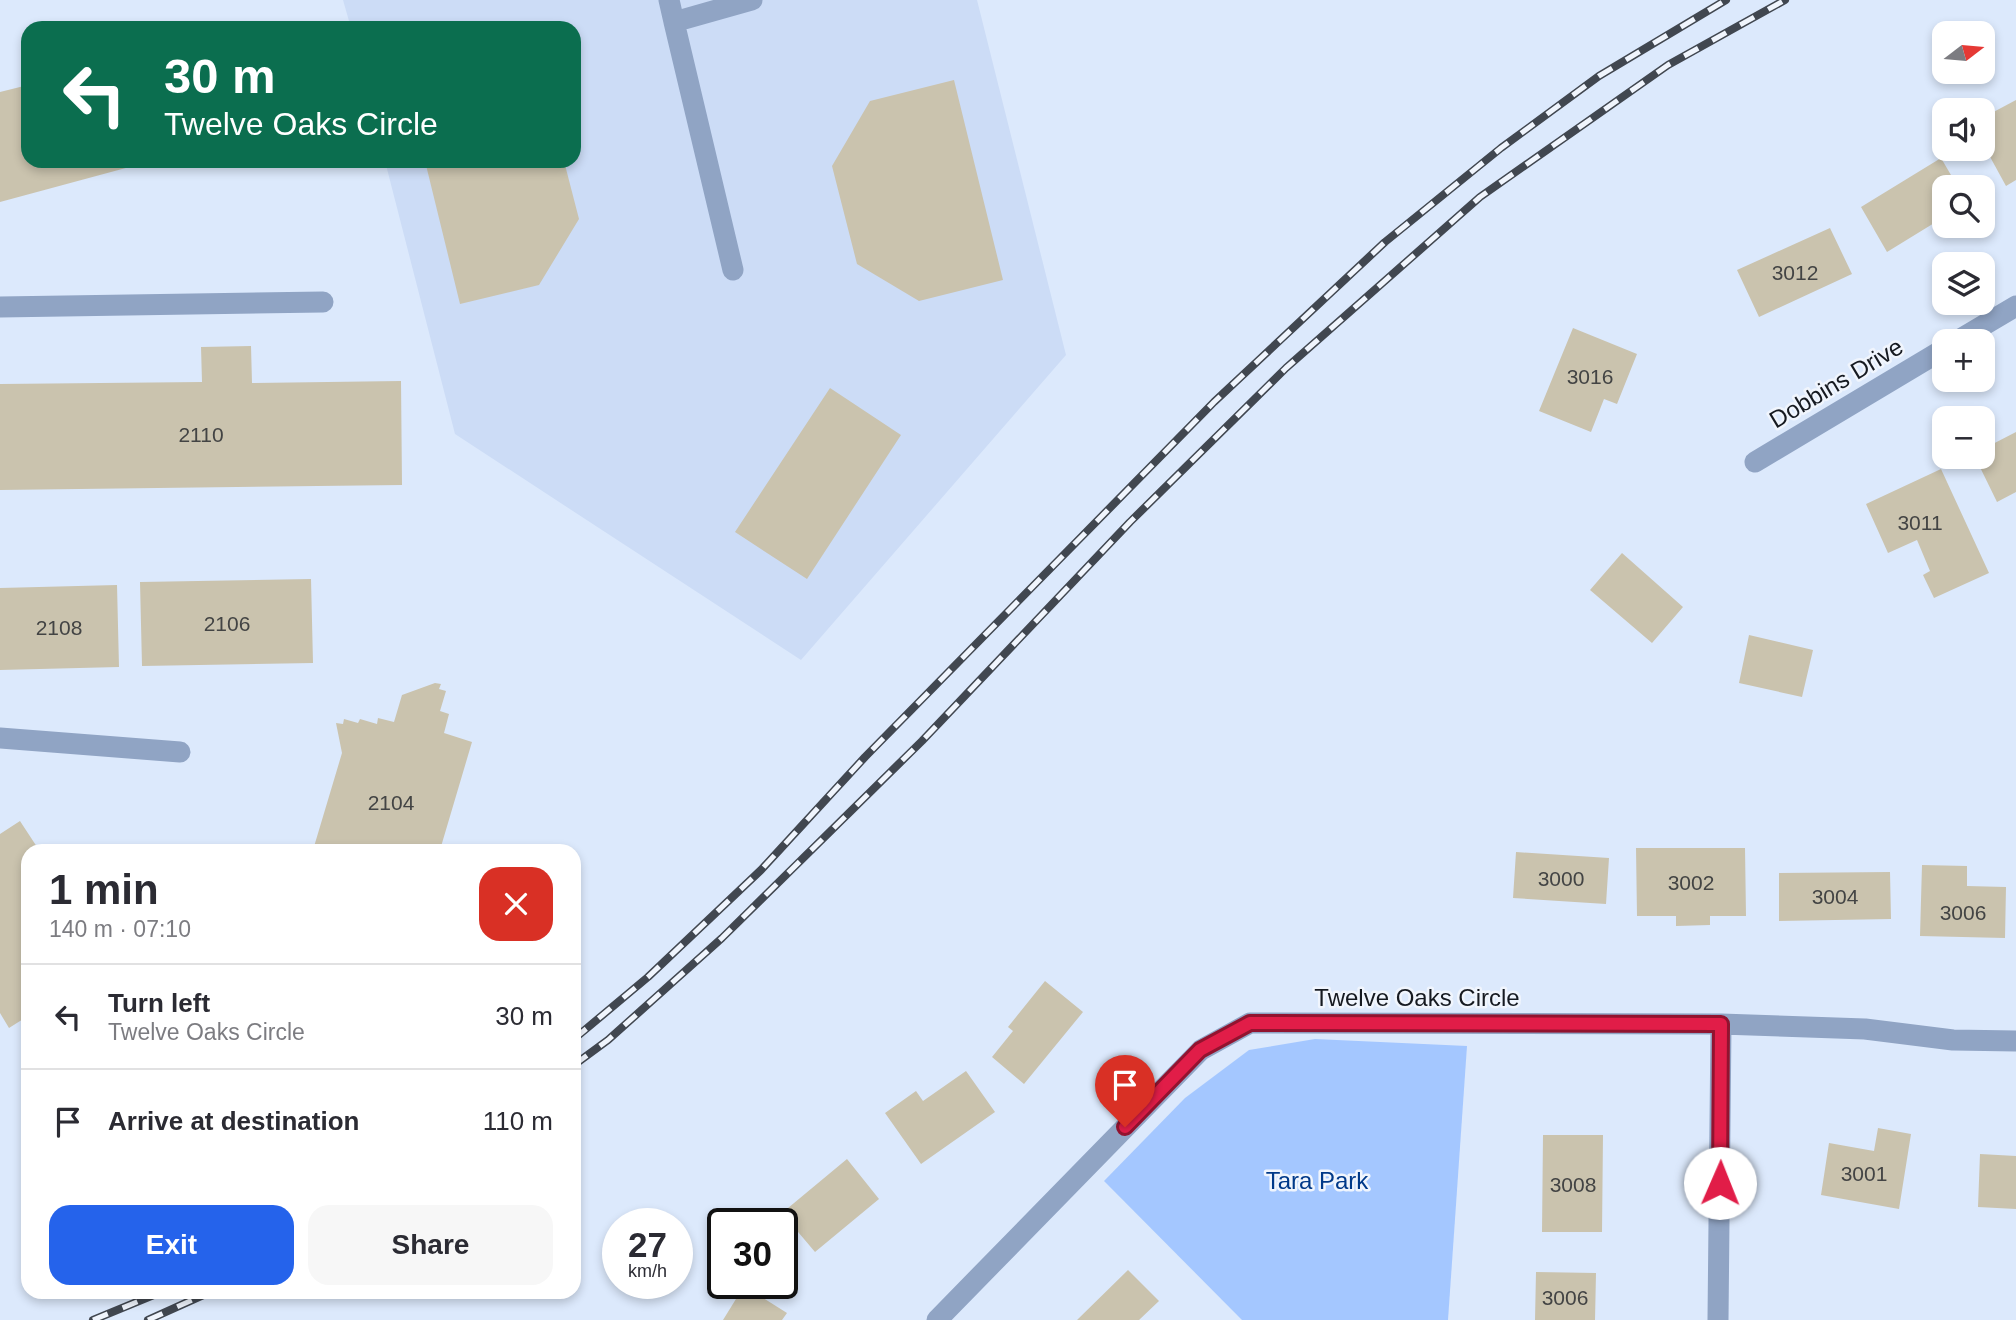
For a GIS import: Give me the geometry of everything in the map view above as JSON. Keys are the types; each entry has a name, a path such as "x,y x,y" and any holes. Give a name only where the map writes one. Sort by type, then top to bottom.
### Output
{"street":[{"path":"669,0 733,270"},
{"path":"674,22 752,0"},
{"path":"0,307 323,302"},
{"path":"1977,329 2016,306"},
{"name":"Dobbins Drive","path":"1755,462 1932,356"},
{"path":"0,738 180,752"},
{"name":"Twelve Oaks Circle","path":"937,1320 1200,1050 1250,1023 1721,1024 1865,1029 1953,1040 2016,1041"},
{"path":"1718,1320 1721,1024"}],"shaded area":[{"path":"343,0 977,0 1066,355 801,660 455,434 387,168 581,168 581,21 349,21"}],"green space":[{"name":"Tara Park","path":"1315,1039 1467,1046 1448,1320 1242,1320 1104,1181 1185,1098 1249,1050"}],"building":[{"path":"954,80 1003,280 919,301 857,264 832,166 870,101"},
{"path":"21,87 21,168 126,168 0,202 0,92"},
{"path":"2016,100 2016,180 2006,186 1992,161 1995,161 1995,111"},
{"path":"1936,161 1943,161 1951,175 1932,175 1932,224 1887,252 1861,207"},
{"path":"427,168 566,168 579,219 539,285 460,304"},
{"path":"1830,228 1852,274 1759,317 1737,270"},
{"path":"1573,328 1637,354 1617,404 1604,399 1591,432 1539,411"},
{"path":"251,346 252,383 401,381 402,485 0,490 0,384 202,382 201,347"},
{"path":"830,388 901,435 807,579 735,532"},
{"path":"2016,432 2016,492 1997,502 1981,469 1995,469 1995,443"},
{"path":"1941,469 1989,573 1934,598 1923,575 1930,571 1917,540 1888,553 1866,504"},
{"path":"1622,553 1683,607 1652,643 1590,590"},
{"path":"311,579 313,663 142,666 140,582"},
{"path":"117,585 119,667 0,670 0,588"},
{"path":"1749,635 1813,650 1802,697 1739,683"},
{"path":"435,683 441,684 439,689 446,691 440,711 449,714 444,733 472,742 442,844 315,844 342,753 336,723 343,724 344,719 358,723 360,719 377,724 378,718 394,722 402,695"},
{"path":"20,821 35,844 21,844 21,1020 9,1028 0,1013 0,834"},
{"path":"1636,848 1745,848 1746,916 1710,916 1710,925 1676,926 1676,916 1637,916"},
{"path":"1516,852 1609,858 1606,904 1513,898"},
{"path":"1922,865 1967,866 1967,886 2006,887 2005,938 1920,936"},
{"path":"1890,872 1891,919 1779,921 1779,873"},
{"path":"1045,981 1083,1012 1024,1084 992,1057 1013,1031 1008,1027"},
{"path":"966,1071 995,1112 921,1164 885,1113 916,1091 923,1101"},
{"path":"1878,1128 1911,1134 1899,1209 1821,1195 1829,1143 1874,1151"},
{"path":"1543,1135 1603,1135 1602,1232 1542,1232"},
{"path":"1980,1154 2016,1156 2016,1209 1978,1207"},
{"path":"847,1159 879,1199 815,1252 798,1232 798,1208 788,1208"},
{"path":"1128,1270 1159,1301 1139,1320 1077,1320"},
{"path":"1536,1272 1596,1273 1595,1320 1535,1320"},
{"path":"736,1299 765,1299 787,1313 782,1320 723,1320"}],"railway":[{"path":"581,1033 648,977 761,870 865,757 1214,402 1385,242 1501,148 1599,76 1726,0"},
{"path":"581,1060 608,1040 722,938 922,741 1130,522 1286,368 1480,197 1668,65 1785,0"},
{"path":"93,1320 144,1299"},
{"path":"148,1320 194,1299"}],"route":[{"path":"1125,1127 1200,1050 1250,1023 1721,1024 1720,1183"}]}
